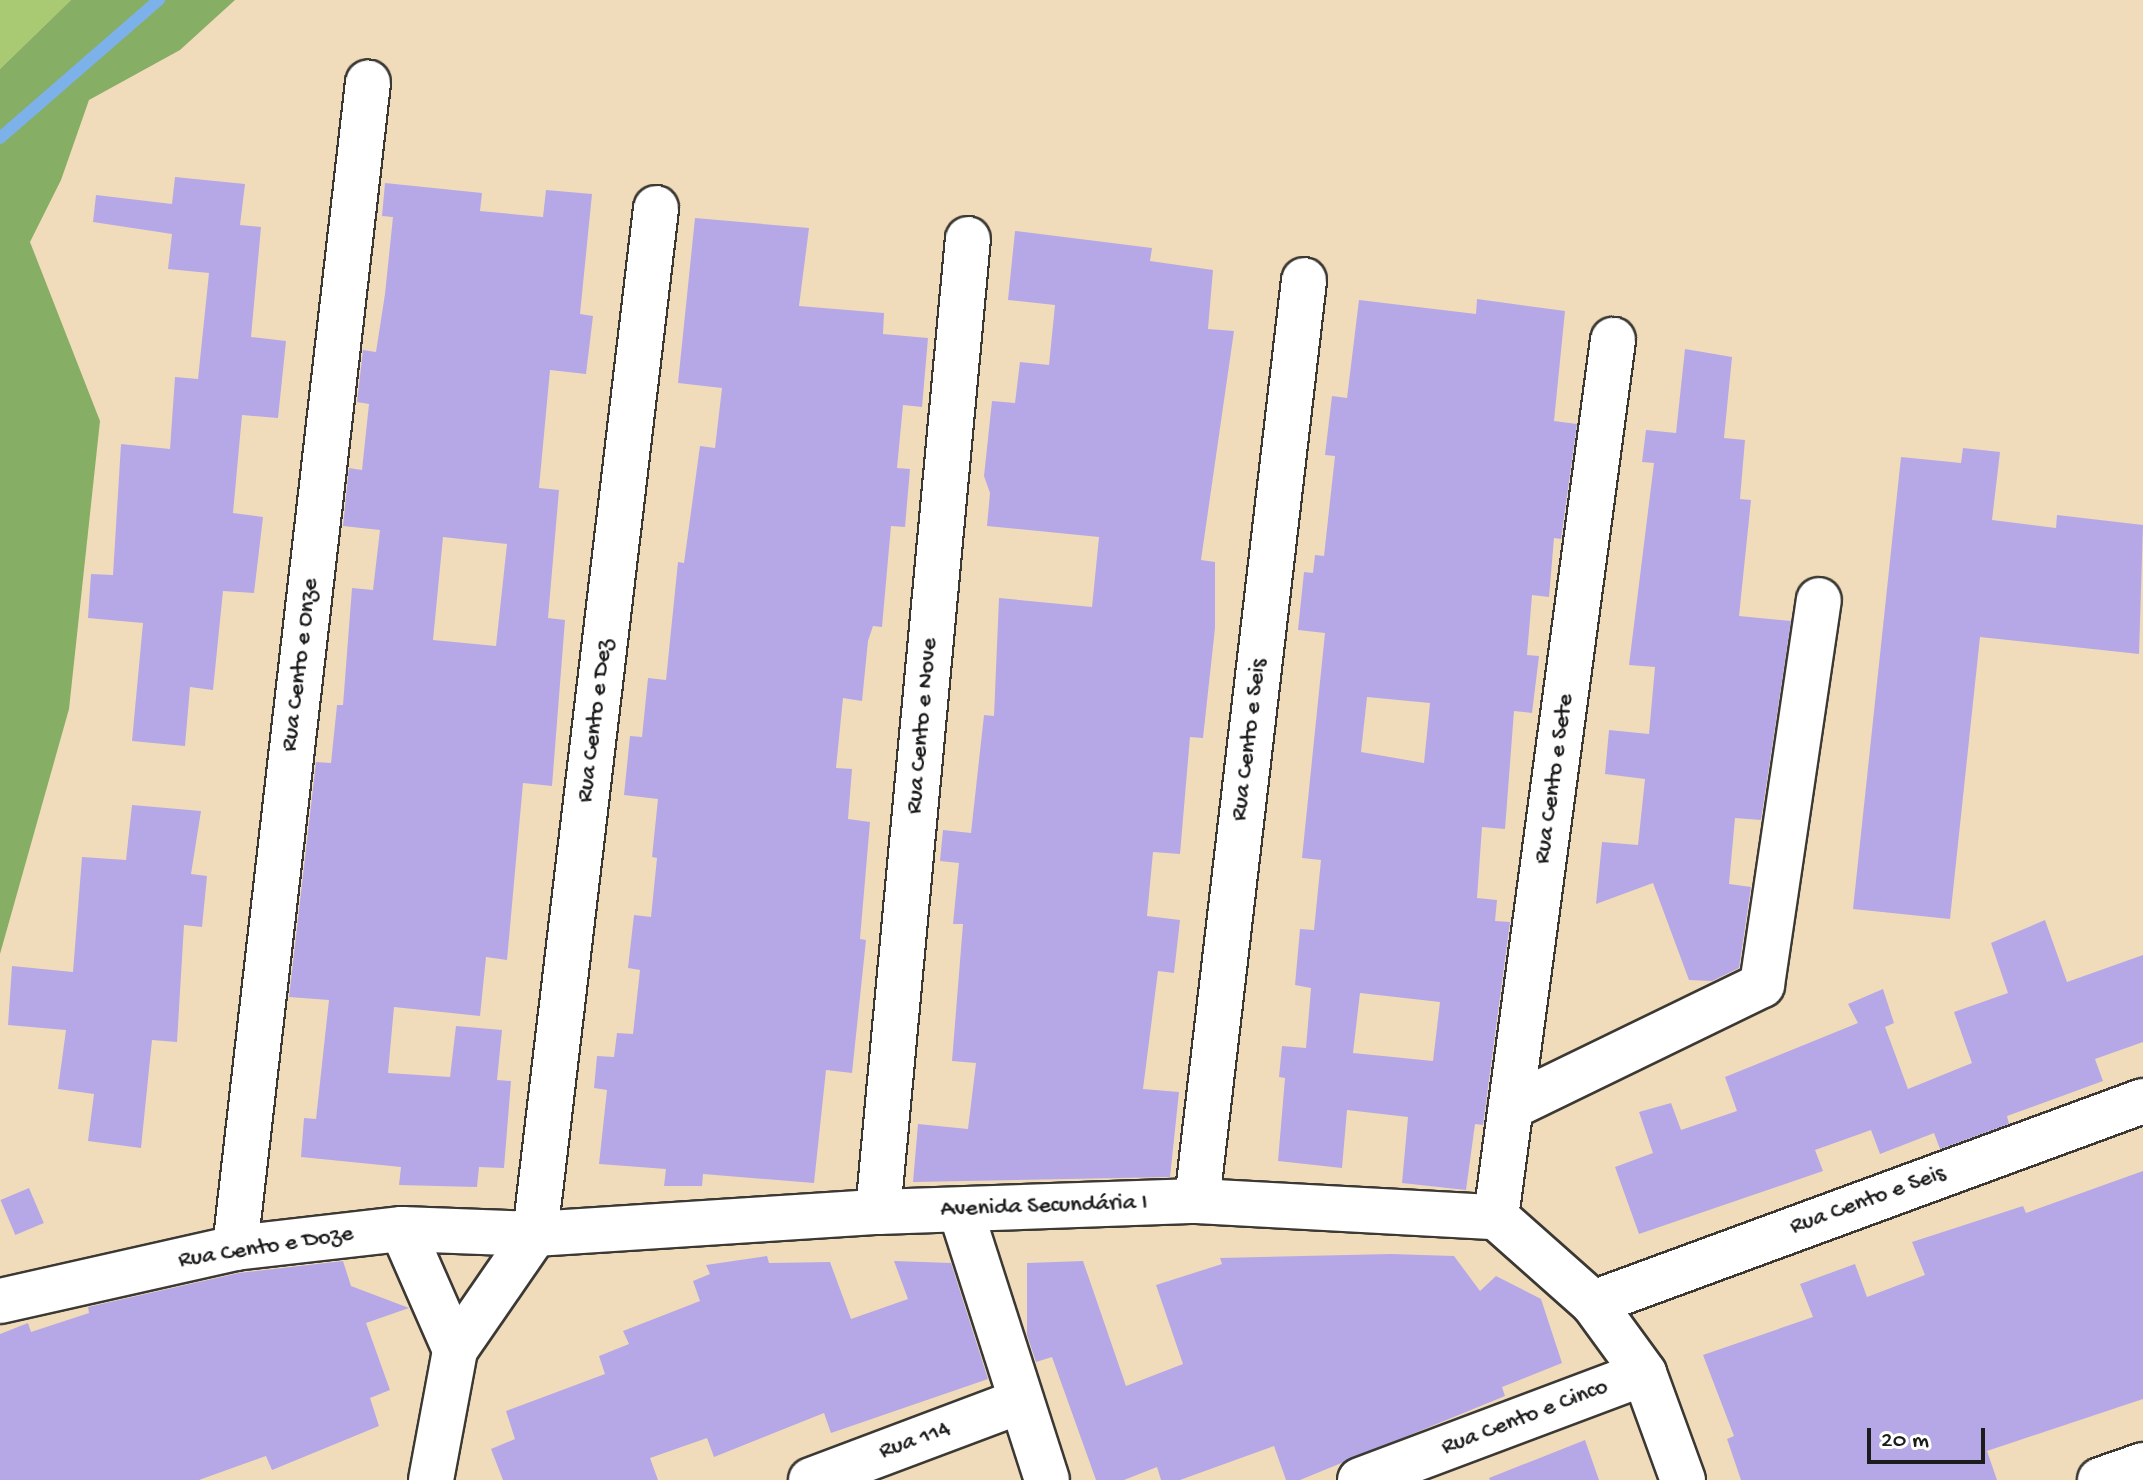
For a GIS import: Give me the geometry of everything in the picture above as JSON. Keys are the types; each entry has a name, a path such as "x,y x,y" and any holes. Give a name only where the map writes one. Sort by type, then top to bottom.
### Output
{"street":[{"name":"Rua Cento e Onze","path":"235,1248 368,83"},
{"name":"Rua Cento e Dez","path":"535,1234 656,208"},
{"name":"Rua Cento e Nove","path":"878,1212 968,239"},
{"name":"Rua Cento e Seis","path":"1197,1201 1304,280"},
{"name":"Rua Cento e Sete","path":"1496,1217 1613,340"},
{"path":"1511,1107 1762,985 1819,600"},
{"name":"Rua Cento e Seis","path":"1593,1303 2143,1101"},
{"name":"Avenida Secundária I","path":"535,1234 878,1212 961,1212 1197,1201 1496,1217"},
{"path":"961,1212 1019,1402 1047,1480"},
{"path":"1496,1217 1593,1303 1644,1373 1683,1480"},
{"name":"Rua Cento e Doze","path":"0,1301 235,1248 402,1229 535,1234"},
{"path":"402,1229 455,1350"},
{"path":"422,1476 455,1350 535,1234"},
{"name":"Rua Cento e Cinco","path":"1360,1480 1644,1373"},
{"name":"Rua 114","path":"811,1480 1019,1402"},
{"path":"2100,1480 2143,1465"}],"green space":[{"path":"0,0 71,0 0,69"},
{"path":"71,0 235,0 180,50 89,100 61,180 30,242 100,421 69,709 0,954 0,69"}],"building":[{"path":"175,177 245,184 240,225 261,227 251,337 286,341 278,418 242,415 233,513 263,517 254,593 223,591 213,690 190,687 185,746 132,741 143,623 88,618 91,574 113,575 121,444 170,449 175,377 198,379 209,273 168,269 172,234 93,222 96,195 172,204"},
{"path":"385,183 482,193 480,211 543,217 546,190 592,194 580,314 593,316 586,374 550,370 539,488 559,490 548,618 565,620 552,786 523,783 507,960 486,957 480,1016 394,1007 388,1073 450,1077 456,1026 502,1030 497,1080 511,1081 504,1168 479,1167 477,1187 399,1185 401,1167 301,1157 304,1118 316,1119 329,1000 289,997 316,762 331,763 337,705 343,705 352,588 373,590 380,530 343,526 349,468 362,470 369,404 357,402 363,350 376,352 385,294 393,217 382,216","holes":["443,537 507,544 496,646 433,640"]},
{"path":"695,218 809,228 799,306 884,313 883,334 928,338 922,407 903,405 897,468 910,469 905,527 891,526 882,627 873,626 868,641 862,701 843,698 836,768 852,769 848,819 870,822 860,939 866,940 852,1073 826,1070 814,1183 703,1174 702,1186 664,1186 666,1169 599,1164 607,1090 594,1088 597,1056 614,1057 617,1033 633,1034 640,970 628,968 634,915 651,917 657,858 652,857 658,799 624,795 630,736 642,737 648,678 666,680 678,562 684,563 700,446 715,448 722,388 678,383"},
{"path":"1015,231 1152,248 1150,261 1213,270 1208,329 1234,331 1201,560 1215,562 1215,628 1203,738 1190,737 1180,854 1153,852 1147,916 1180,920 1174,973 1158,971 1143,1089 1179,1092 1170,1177 913,1182 918,1124 968,1129 976,1063 952,1061 963,924 953,924 959,863 940,861 943,830 971,833 984,715 994,716 999,598 1092,607 1099,537 987,526 990,493 984,476 992,401 1015,403 1020,362 1049,365 1055,305 1008,300"},
{"path":"1477,299 1565,311 1554,421 1577,424 1561,539 1554,538 1549,597 1532,595 1527,655 1539,656 1532,713 1514,711 1505,829 1482,827 1477,898 1497,900 1495,921 1510,922 1483,1125 1475,1124 1466,1190 1402,1183 1408,1117 1347,1110 1342,1168 1278,1161 1285,1078 1279,1077 1282,1046 1306,1048 1311,988 1295,985 1300,929 1314,930 1321,860 1302,858 1325,633 1298,630 1304,572 1313,573 1315,555 1324,556 1335,456 1325,455 1332,396 1347,398 1359,300 1476,314","holes":["1367,697 1430,703 1424,763 1361,752","1360,993 1440,1002 1433,1061 1353,1053"]},
{"path":"1685,349 1732,357 1724,438 1745,440 1740,499 1751,500 1739,616 1791,621 1761,820 1735,818 1729,884 1751,887 1739,968 1712,981 1689,980 1653,883 1596,904 1602,842 1638,845 1645,779 1605,774 1609,730 1649,734 1655,667 1629,665 1654,463 1642,462 1646,430 1676,433"},
{"path":"1963,448 2000,452 1992,520 2056,528 2057,515 2143,525 2139,654 1980,637 1950,919 1853,909 1901,457 1961,463"},
{"path":"132,805 201,811 191,874 207,876 202,927 184,925 177,1042 152,1040 141,1148 88,1141 94,1094 58,1089 66,1030 8,1025 12,966 73,972 82,857 126,860"},
{"path":"2045,920 2067,982 2143,955 2143,1042 2095,1059 2103,1081 2007,1116 2009,1124 1940,1149 1934,1133 1880,1154 1871,1130 1815,1150 1823,1171 1639,1234 1615,1167 1653,1153 1639,1112 1671,1103 1681,1130 1737,1111 1725,1077 1858,1023 1848,1004 1883,989 1894,1023 1885,1027 1908,1089 1972,1063 1954,1012 2008,993 1991,943"},
{"path":"2143,1171 2143,1399 1987,1451 1997,1480 1741,1480 1727,1439 1734,1436 1703,1355 1813,1317 1800,1284 1855,1264 1867,1297 1925,1275 1912,1242 2023,1206 2026,1213"},
{"path":"29,1188 44,1223 15,1235 0,1200"},
{"path":"1391,1254 1454,1256 1480,1291 1496,1276 1541,1299 1562,1363 1502,1387 1505,1396 1300,1480 1286,1480 1274,1446 1180,1480 1161,1480 1157,1467 1124,1480 1096,1480 1052,1357 1036,1362 1027,1335 1027,1263 1083,1261 1126,1386 1183,1364 1156,1285 1222,1264 1220,1258"},
{"path":"767,1256 769,1263 830,1262 851,1319 908,1299 894,1261 951,1263 988,1379 831,1433 824,1413 714,1457 707,1438 650,1458 658,1480 503,1480 491,1449 515,1439 506,1411 605,1374 599,1356 629,1344 623,1331 700,1301 693,1281 710,1274 706,1265"},
{"path":"343,1261 351,1286 409,1308 366,1323 390,1390 370,1398 379,1426 272,1470 266,1456 199,1480 0,1480 0,1334 28,1323 31,1332 89,1313 88,1307 239,1273"},
{"path":"1585,1440 1599,1480 1489,1478"}],"waterway":[{"path":"0,138 159,0"}]}
